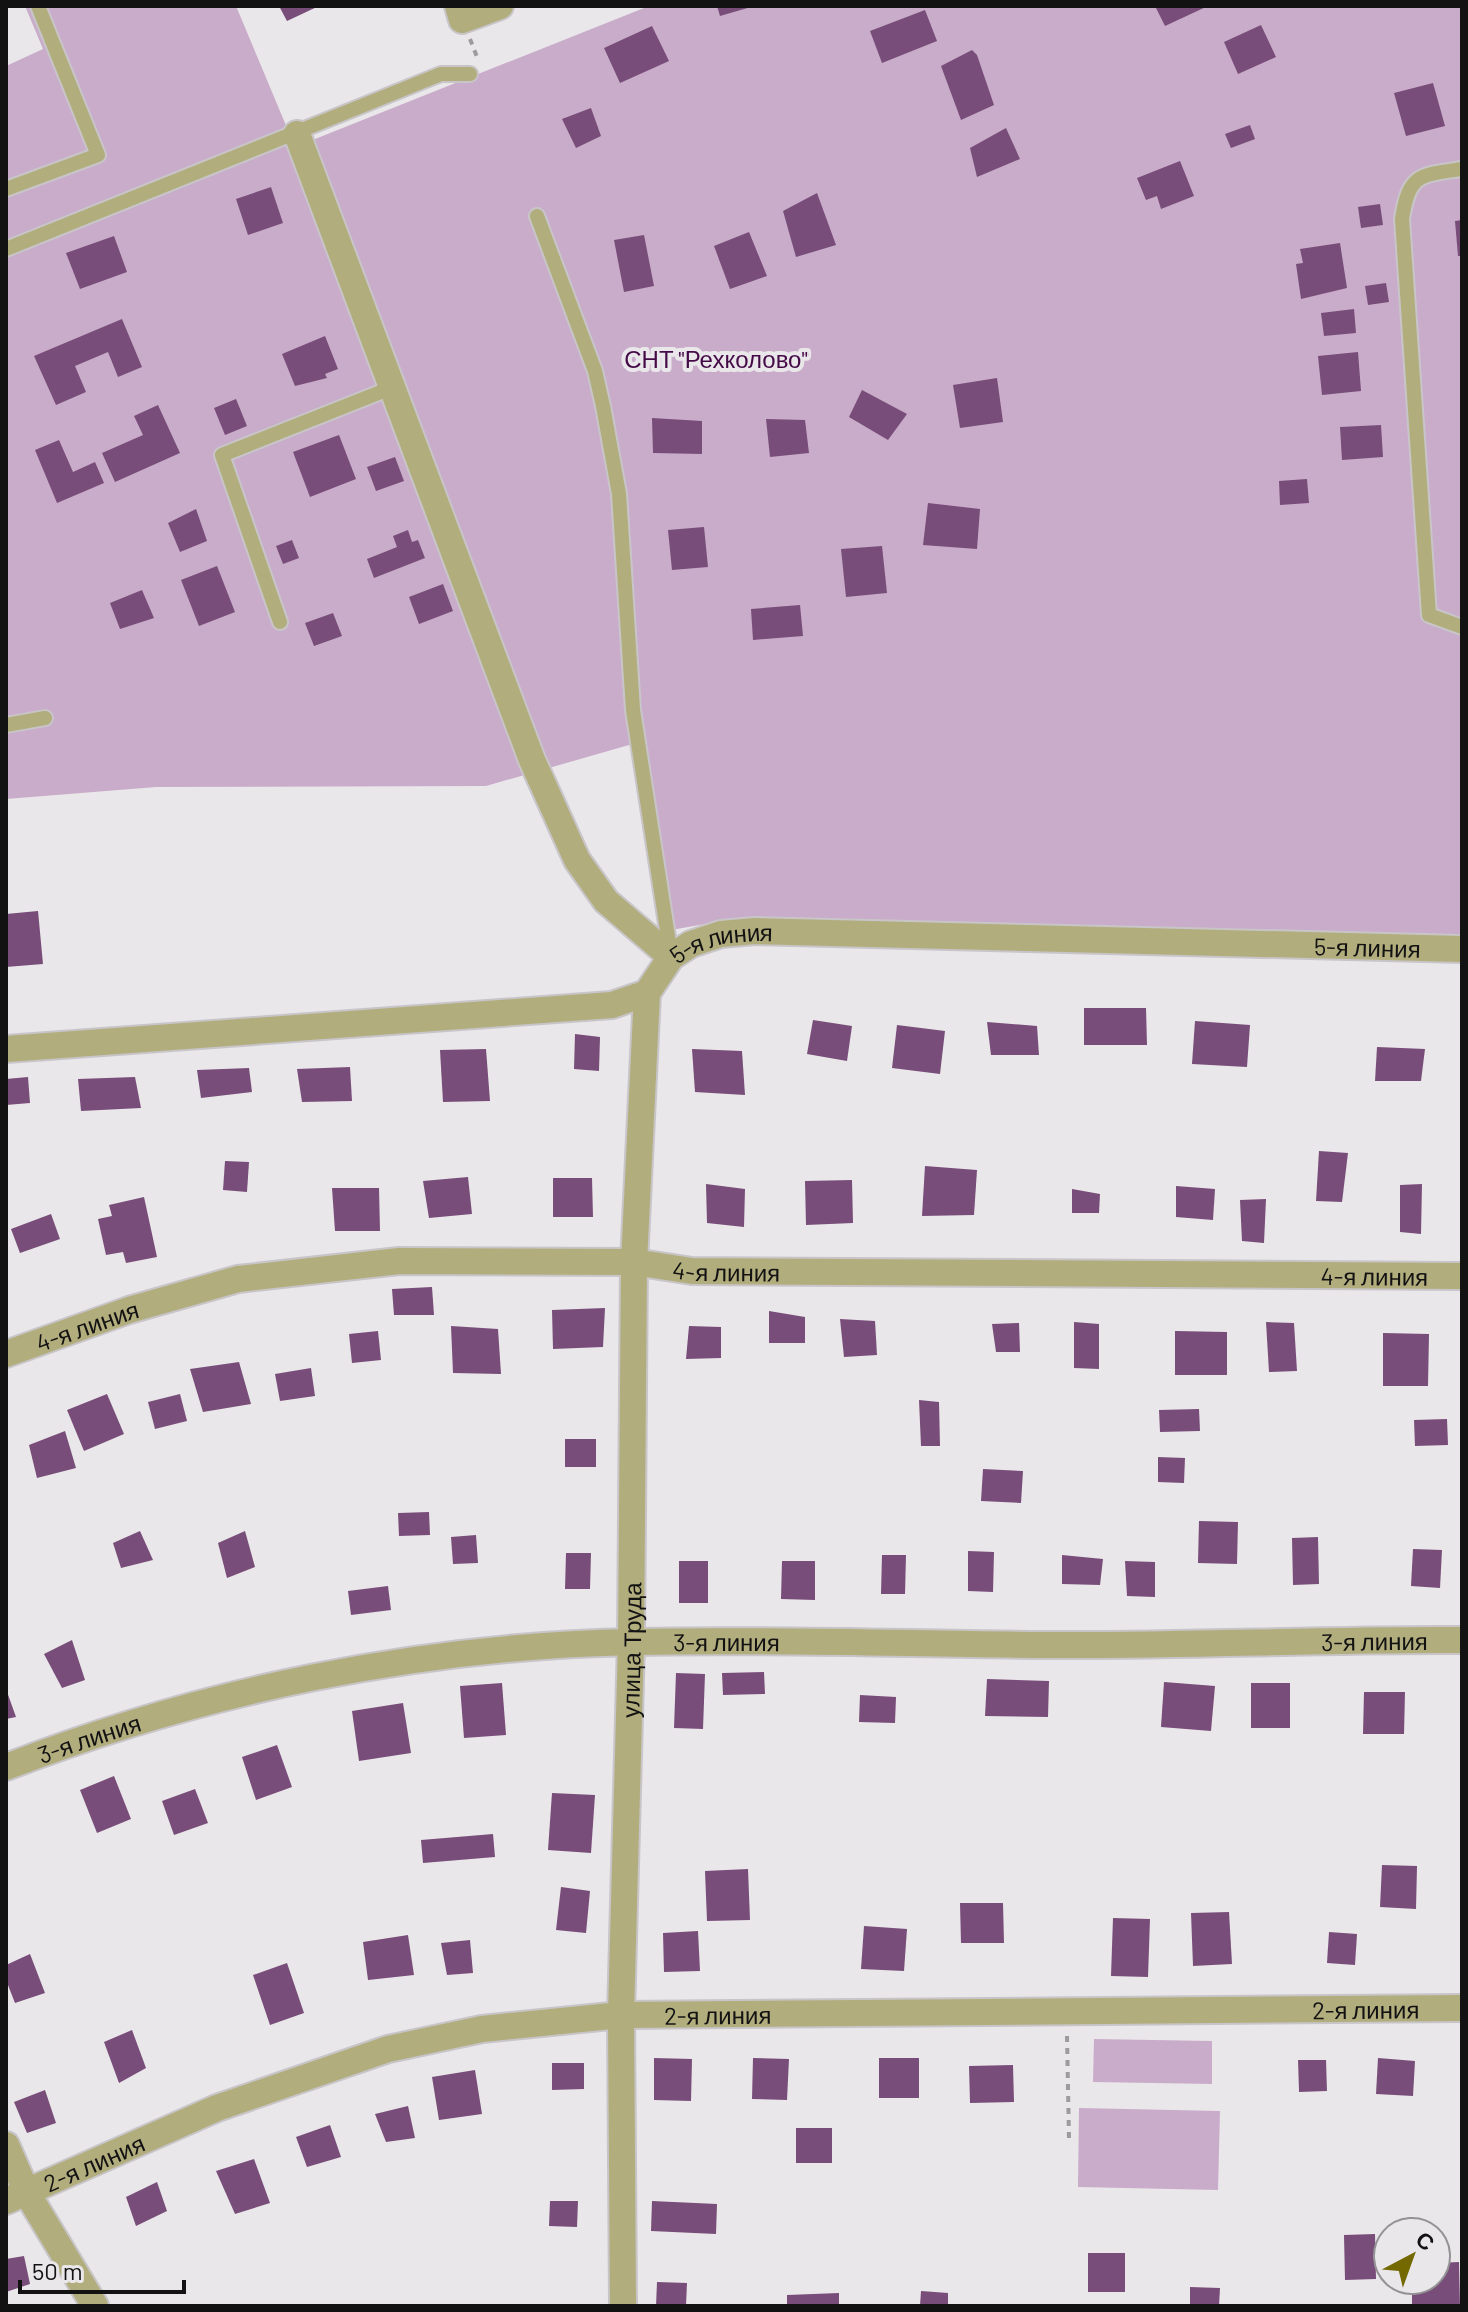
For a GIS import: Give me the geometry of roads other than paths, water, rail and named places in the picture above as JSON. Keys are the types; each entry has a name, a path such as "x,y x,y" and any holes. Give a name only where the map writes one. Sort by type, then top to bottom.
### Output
{"street":[{"path":"460,13 500,6"},
{"path":"297,134 532,760 577,860 606,901 671,957"},
{"name":"5-я линия","path":"6,1049 612,1005 647,993 671,957 691,944 721,934 755,931 1462,949"},
{"name":"улица Труда","path":"623,2306 621,2015 631,1642 634,1262 647,993"},
{"name":"4-я линия","path":"6,1354 129,1310 238,1279 399,1261 634,1262 692,1271 1462,1276"},
{"name":"3-я линия","path":"6,1767 177,1708 323,1675 445,1657 631,1642 1177,1646 1462,1640"},
{"name":"2-я линия","path":"17,2197 217,2108 388,2049 482,2029 621,2015 1462,2008"},
{"path":"6,2145 17,2197 95,2306"}],"lane":[{"path":"6,189 98,155 38,6"},
{"path":"6,249 441,74 470,74"},
{"path":"1462,169 1423,174 1407,190 1402,219 1429,615 1462,627"},
{"path":"537,216 595,371 619,494 633,710 671,957"},
{"path":"280,622 222,455 391,388"},
{"path":"6,725 45,718"}],"park label":[{"name":"СНТ \"Рехколово\"","path":"716,358"}]}
